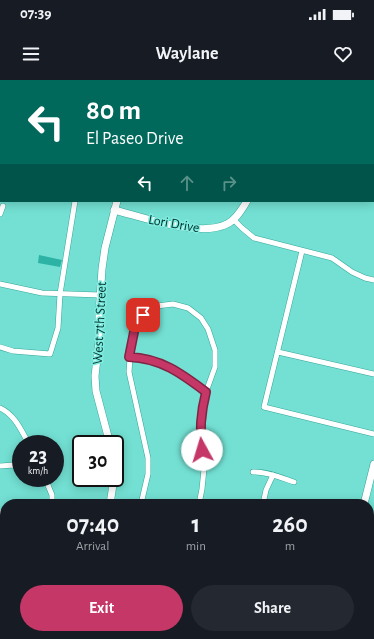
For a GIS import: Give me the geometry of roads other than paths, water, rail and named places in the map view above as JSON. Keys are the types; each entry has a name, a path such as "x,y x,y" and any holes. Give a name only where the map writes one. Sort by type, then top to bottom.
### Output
{"street":[{"path":"0,347 13,351 50,354 58,328 60,294 76,202"},
{"name":"West 7th Street","path":"108,435 96,391 96,376 102,269 105,248 116,202"},
{"path":"246,202 234,220 254,238 332,258 352,272 374,280"},
{"path":"0,214 3,206"},
{"name":"Lori Drive","path":"114,210 197,229 216,227 234,220"},
{"path":"302,251 264,407 374,434"},
{"path":"0,284 35,292 100,295"},
{"path":"142,499 148,474 148,458 130,379 129,357 135,327 143,315 157,306 165,304 181,305 195,312 204,323 215,350 214,367 206,392 201,423 204,469 200,499"},
{"path":"278,352 374,374"},
{"path":"129,357 145,359 166,366 184,376 206,392"},
{"path":"0,408 9,413 24,435"},
{"path":"365,499 374,464"},
{"path":"0,466 12,465"},
{"path":"253,472 273,475 294,482"},
{"path":"265,499 266,490 273,475"},
{"path":"49,487 52,499"},
{"path":"111,499 113,487"}]}
